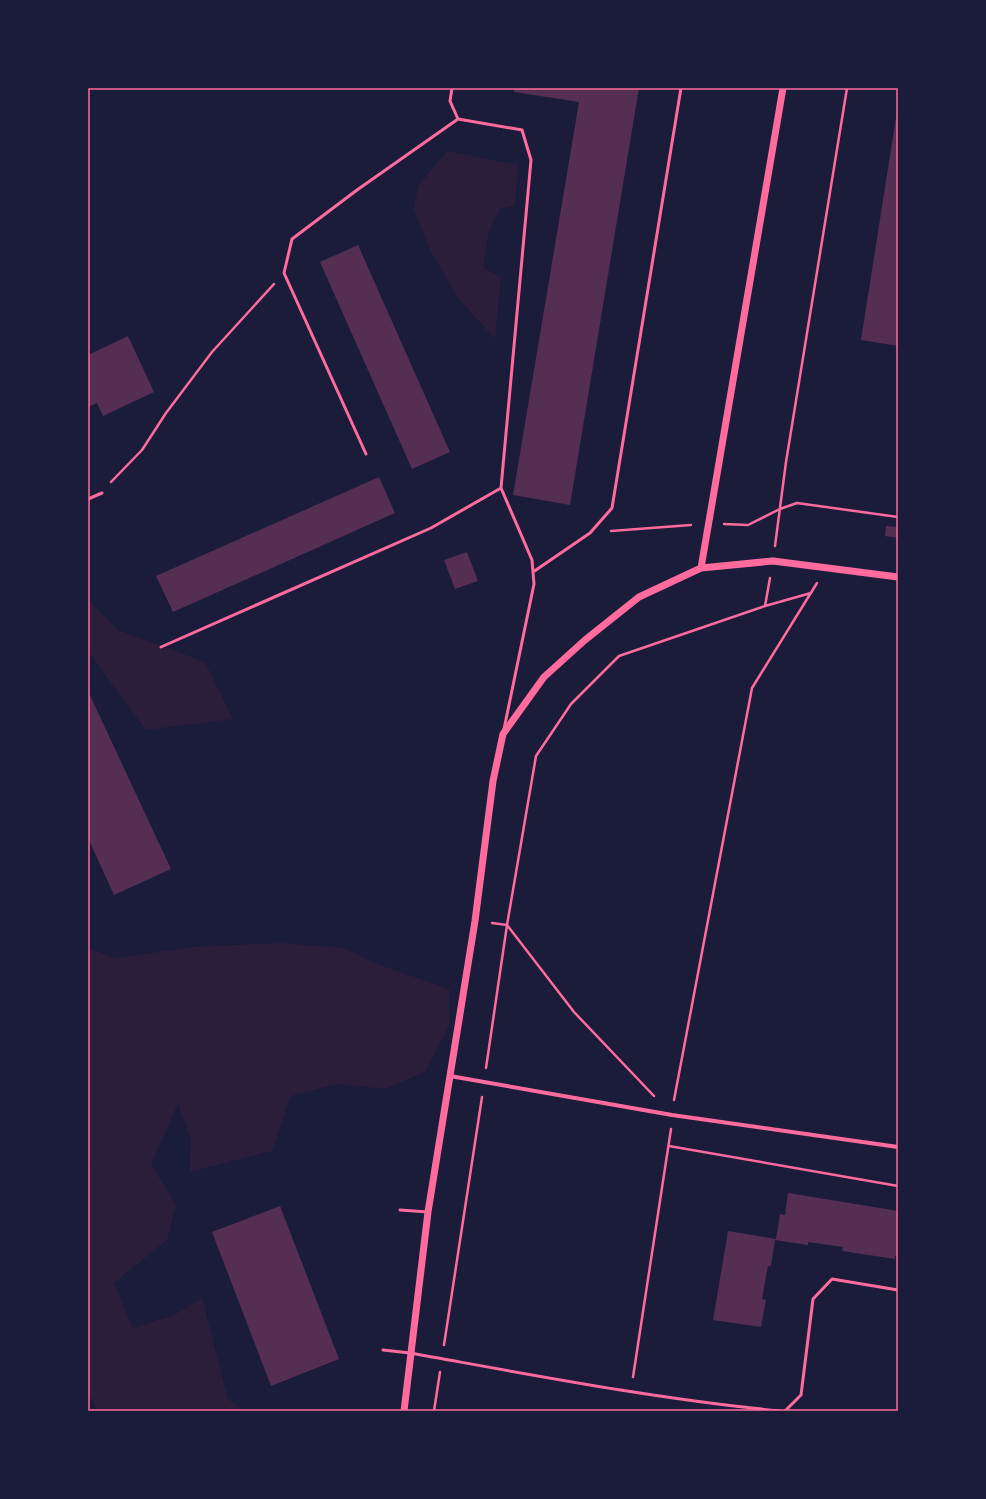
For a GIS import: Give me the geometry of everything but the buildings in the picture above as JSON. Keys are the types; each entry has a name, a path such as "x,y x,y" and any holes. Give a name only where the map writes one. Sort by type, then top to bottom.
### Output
{"street":[{"path":"701,568 783,88"},
{"path":"404,1411 428,1212 475,921 493,781 503,734 544,676 585,640 638,597 701,568 773,561 898,577"},
{"path":"450,1076 672,1115 898,1147"}],"lane":[{"path":"452,88 450,101 458,119"},
{"path":"533,572 590,533 612,508 681,88"},
{"path":"366,454 284,273 292,239 357,190 458,119 522,130 531,160 501,488 532,560 534,584 503,734"},
{"path":"161,647 431,528 501,488"},
{"path":"88,499 102,493"},
{"path":"400,1210 428,1212"},
{"path":"785,1411 801,1395 813,1299 832,1279 898,1290"},
{"path":"383,1350 442,1358 630,1392 719,1405 780,1411"}],"path":[{"path":"764,606 773,561 787,454 847,88"},
{"path":"102,493 142,450 166,413 212,352 284,273"},
{"path":"590,533 708,523 748,525 780,509 797,503 898,517"},
{"path":"630,1392 669,1146 672,1115 752,688 826,568"},
{"path":"434,1411 507,925 536,756 571,704 619,656 764,606 811,593"},
{"path":"475,921 507,925 574,1012 672,1115"},
{"path":"669,1146 898,1186"}],"shaded area":[{"path":"447,151 518,165 515,205 500,209 489,231 483,267 501,278 495,339 458,298 430,250 414,209 418,186"},
{"path":"88,600 118,630 205,662 233,719 146,730 88,651"},
{"path":"281,943 344,948 380,965 449,989 449,1026 425,1072 385,1089 337,1084 291,1096 272,1151 190,1172 191,1140 178,1104 151,1164 176,1205 167,1240 114,1283 133,1328 174,1315 202,1298 228,1399 245,1411 97,1411 88,1393 88,1164 91,1162 88,1158 88,948 116,958 192,947"}]}
